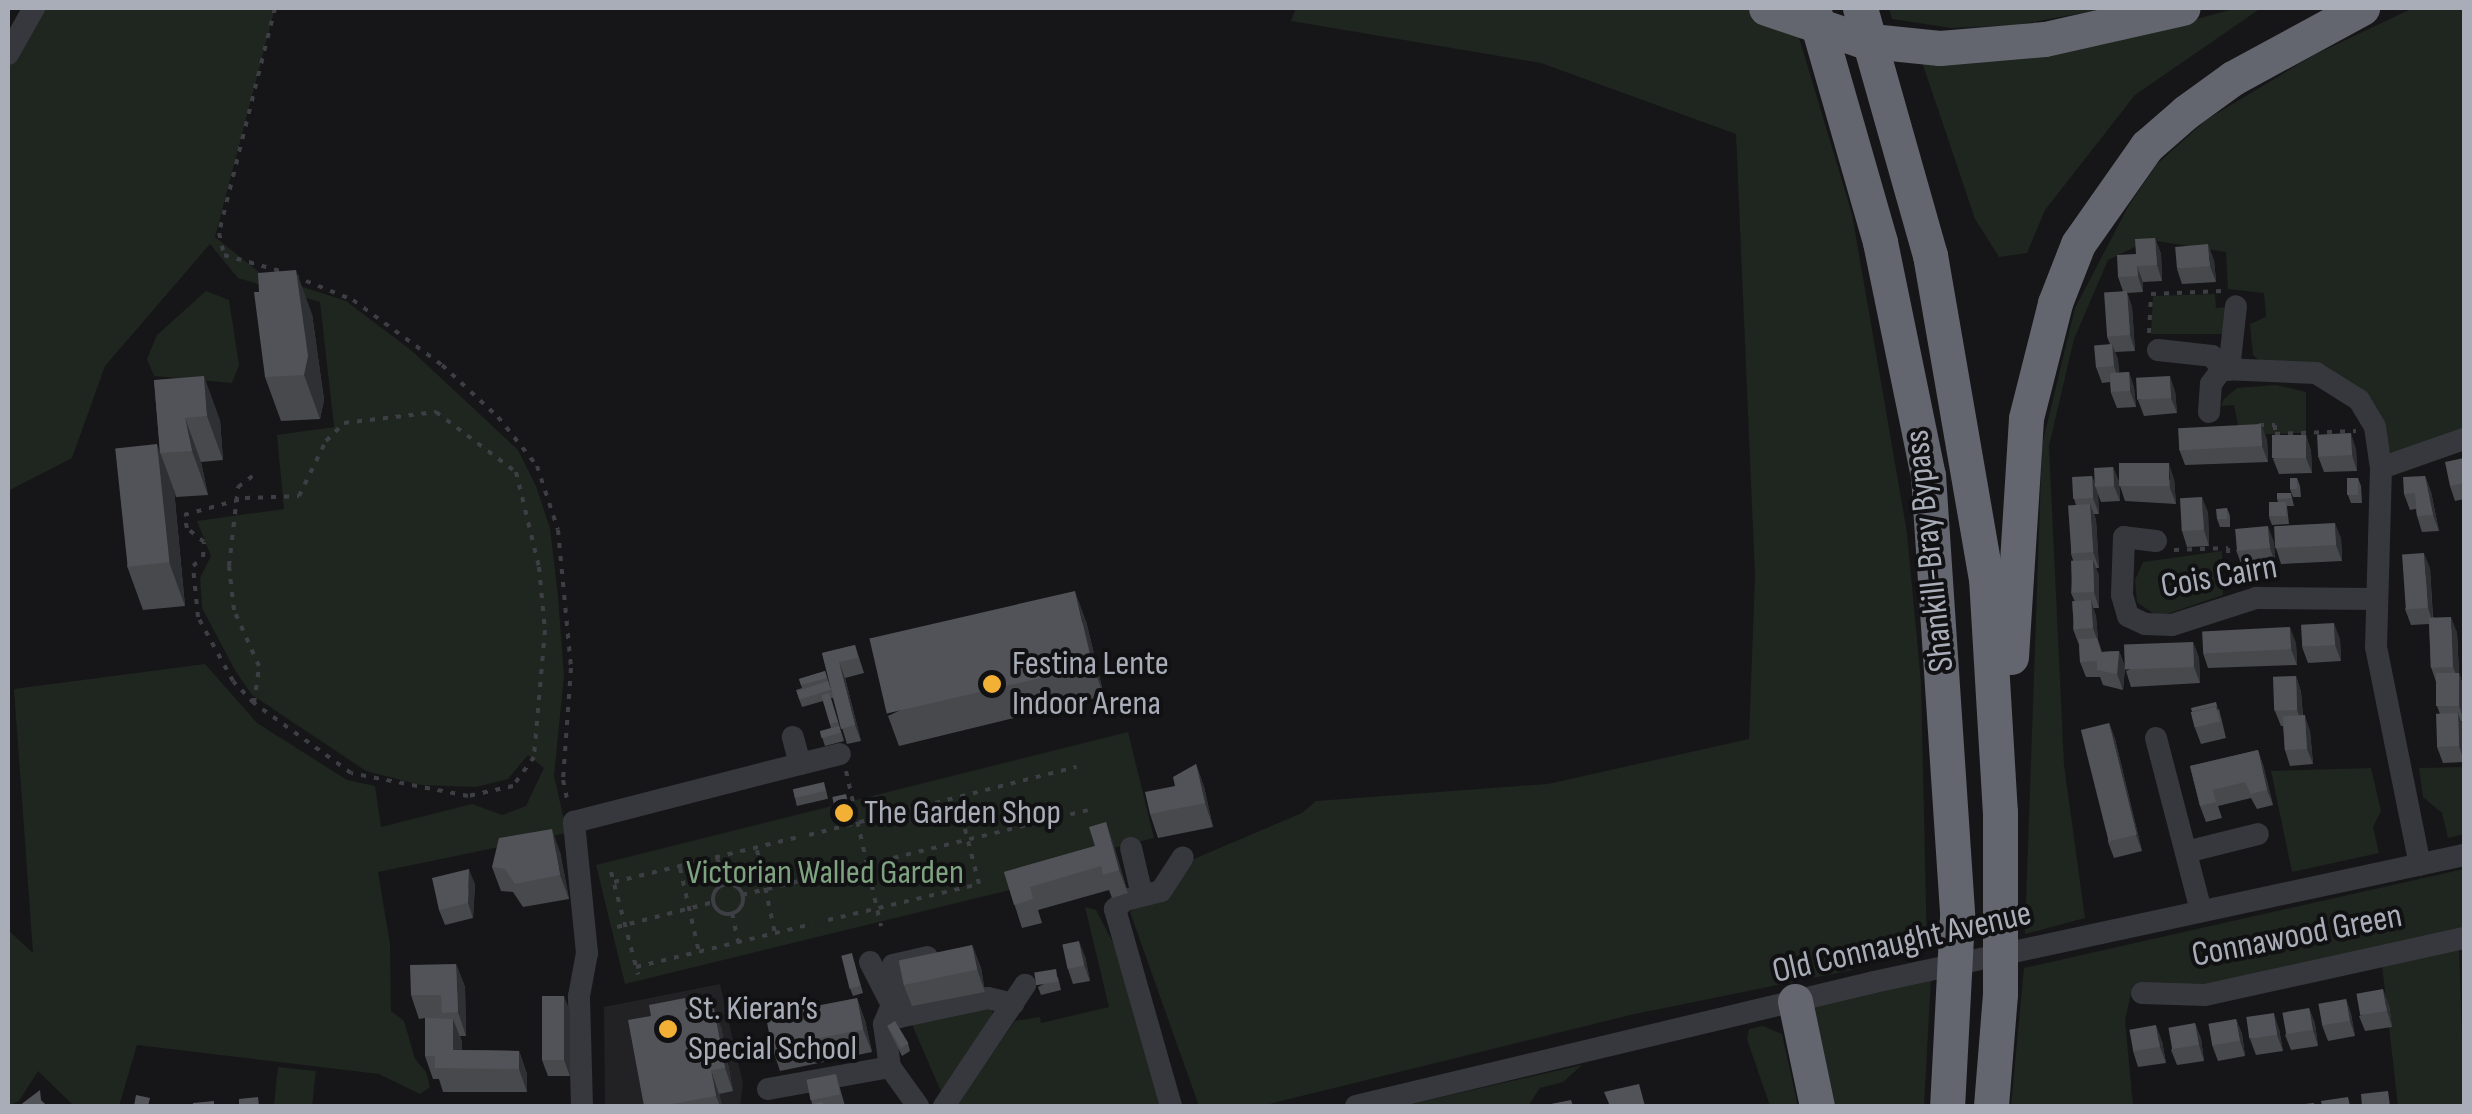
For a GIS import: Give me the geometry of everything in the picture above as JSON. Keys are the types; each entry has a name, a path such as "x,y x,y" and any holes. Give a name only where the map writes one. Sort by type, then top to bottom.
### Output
{"highway":[{"path":"1769,8 1861,40 1940,48 2045,39 2184,8"},
{"name":"Shankill-Bray Bypass","path":"1814,8 1898,314 1928,476 1957,917 1947,1106"},
{"name":"Shankill-Bray Bypass","path":"1860,8 1930,255 1966,434 1986,578 2000,812 2000,994 1991,1106"},
{"path":"2000,812 2026,418 2050,320 2078,244 2148,146 2186,112 2232,78 2362,8"},
{"path":"1796,1002 1817,1106"}],"street":[{"path":"8,54 34,8"},
{"path":"2208,412 2210,384 2226,370 2236,306"},
{"path":"2158,350 2212,356 2226,370 2316,373 2359,400 2375,427 2382,468 2376,599 2383,701 2420,865"},
{"path":"2382,468 2464,439"},
{"name":"Cois Cairn","path":"2156,541 2124,537 2128,616 2172,625 2256,598 2376,599"},
{"path":"793,736 800,764"},
{"path":"2156,738 2201,911"},
{"path":"582,1106 579,996 587,954 574,822 840,754"},
{"path":"2186,852 2258,834"},
{"path":"1131,848 1142,895"},
{"name":"Old Connaught Avenue","path":"1356,1106 1874,982 2464,855"},
{"path":"1171,1106 1116,909 1172,882 1183,856"},
{"name":"Connawood Green","path":"2142,993 2205,995 2464,938"},
{"path":"897,1014 893,965 929,956"},
{"path":"870,962 897,1014"},
{"path":"918,1106 890,1066 884,1024 897,1014 1019,994 944,1106"},
{"path":"768,1089 890,1066"}],"path":[{"path":"275,8 219,232 224,255 352,300 442,365 498,417 538,466 558,530 570,668 563,780 574,822"},
{"path":"2158,350 2149,335 2151,294 2235,291 2236,306"},
{"path":"436,412 516,472 526,494 540,567 542,700 534,756 514,786 468,796 377,783 351,773 254,703 233,681 198,618 193,566 204,542 187,528 184,515 234,506 245,498 298,496 326,440 344,423 363,416 436,412"},
{"path":"2208,412 2224,426 2275,424 2276,434 2375,427"},
{"path":"254,475 238,488 234,506 230,592 256,647 254,703"},
{"path":"2156,541 2173,550 2228,548 2230,604"},
{"path":"840,754 881,926"},
{"path":"809,835 1076,768"},
{"path":"828,920 979,884 957,798"},
{"path":"724,885 742,896 1088,810"},
{"path":"614,882 798,838"},
{"path":"756,848 775,933"},
{"path":"617,927 714,902 724,885 718,857"},
{"path":"680,866 699,952"},
{"path":"612,872 638,974"},
{"path":"738,942 732,913 742,896"},
{"path":"714,902 732,913"},
{"path":"636,967 812,924"}],"shaded area":[{"name":"St. Kieran’s Special School","path":"720,984 743,1083 740,1106 605,1106 604,1007"}],"green space":[{"path":"25,8 275,8 215,237 260,273 346,301 412,351 518,450 536,486 550,528 558,596 564,676 554,776 567,833 378,872 390,944 391,1011 404,1021 415,1059 426,1072 430,1087 420,1094 379,1074 137,1045 119,1106 74,1106 38,1071 19,1101 8,1106 8,930 33,953 14,689 205,664 257,723 347,780 375,786 381,827 472,804 502,815 526,806 544,768 528,755 508,779 476,787 421,785 366,771 252,695 236,672 202,608 200,578 211,556 197,521 284,509 277,435 334,427 320,302 238,278 210,244 105,366 72,458 8,491 8,40"},
{"path":"1296,8 1743,8 1797,31 1852,214 1907,533 1921,682 1927,949 1860,959 1852,970 1630,1015 1261,1106 1199,1106 1130,912 1168,870 1302,813 1316,801 1548,784 1749,739 1755,575 1736,134 1541,63 1291,21"},
{"path":"1889,8 2109,8 2017,25 1951,28 1892,19"},
{"path":"2237,8 2261,8 2135,95 2045,210 2027,253 1999,257 1975,219 1922,62 2105,44"},
{"path":"2413,8 2464,8 2464,436 2390,453 2375,410 2260,361 2253,355 2250,324 2266,317 2264,293 2228,289 2226,252 2150,240 2108,260 2074,339 2049,446 2064,765 2085,918 2025,934 2042,445 2075,308 2129,205 2157,164 2206,120 2314,55"},
{"path":"206,291 229,300 239,365 232,383 154,376 147,359 157,335"},
{"path":"2215,294 2216,308 2229,307 2223,334 2151,334 2153,296"},
{"path":"2276,385 2306,392 2306,433 2240,435 2234,405 2221,406 2224,399 2237,388"},
{"path":"2222,551 2223,595 2158,617 2137,602 2135,580 2143,562"},
{"name":"Victorian Walled Garden","path":"1128,732 1154,838 1101,851 1104,867 625,984 596,865"},
{"path":"2464,767 2464,834 2448,838 2442,813 2423,797 2419,768"},
{"path":"2371,768 2381,811 2373,827 2379,853 2292,872 2271,771"},
{"path":"2464,869 2464,933 2253,987 2133,985 2125,1020 2133,1106 2011,1106 2024,968"},
{"path":"1085,907 1096,910 1118,952 1163,1106 956,1106 1015,1021 1040,1017 1041,1023 1109,1007"},
{"path":"2459,947 2464,1106 2398,1106 2382,965"},
{"path":"1931,978 1924,1106 1825,1106 1806,1003"},
{"path":"994,1004 990,1024 943,1096 910,1020"},
{"path":"1763,1026 1782,1034 1798,1106 1770,1106 1747,1039 1749,1029"},
{"path":"1582,1065 1563,1082 1540,1088 1528,1106 1403,1106"},
{"path":"278,1067 316,1071 312,1106 274,1106"}],"building":[{"path":"2155,238 2157,265 2137,266 2138,276 2118,277 2117,255 2136,254 2135,239"},
{"path":"2208,244 2210,266 2177,269 2175,247"},
{"path":"296,270 308,356 304,375 265,377 254,292 259,292 258,273"},
{"path":"2127,291 2130,335 2107,336 2104,293"},
{"path":"2112,344 2114,366 2096,367 2094,346"},
{"path":"2129,372 2130,391 2111,392 2110,373"},
{"path":"204,376 207,416 185,418 192,451 160,453 154,380"},
{"path":"2170,376 2171,398 2137,400 2136,378"},
{"path":"2261,424 2262,446 2179,450 2178,428"},
{"path":"2351,433 2352,455 2318,457 2317,435"},
{"path":"2272,435 2306,435 2306,458 2272,458"},
{"path":"157,444 169,562 128,567 115,448"},
{"path":"2464,458 2464,483 2450,486 2445,462"},
{"path":"2119,463 2169,463 2169,486 2119,486"},
{"path":"2113,467 2114,486 2095,487 2094,468"},
{"path":"2092,476 2093,498 2073,499 2072,477"},
{"path":"2425,476 2433,515 2417,516 2415,493 2404,494 2403,477"},
{"path":"2290,478 2297,478 2297,489 2290,489"},
{"path":"2347,478 2358,478 2358,495 2347,495"},
{"path":"2277,493 2291,493 2291,498 2277,499"},
{"path":"2202,497 2204,530 2182,531 2180,498"},
{"path":"2269,502 2286,502 2286,516 2269,516"},
{"path":"2090,504 2093,552 2071,553 2068,506"},
{"path":"2227,508 2227,519 2217,519 2216,509"},
{"path":"2335,523 2336,545 2275,548 2274,526"},
{"path":"2268,526 2270,548 2237,551 2235,529"},
{"path":"2424,553 2428,608 2406,609 2402,555"},
{"path":"2093,560 2094,592 2072,593 2071,561"},
{"path":"1075,591 1092,666 887,713 869,638"},
{"path":"2091,600 2093,628 2074,629 2072,601"},
{"path":"2451,617 2453,667 2431,668 2429,618"},
{"path":"2334,623 2335,645 2302,647 2301,625"},
{"path":"2290,627 2291,649 2203,654 2202,632"},
{"path":"2097,638 2101,652 2119,651 2117,674 2097,670 2097,661 2080,662 2079,639"},
{"path":"2193,642 2194,667 2125,669 2124,644"},
{"path":"855,645 858,658 839,662 855,725 841,729 822,653"},
{"path":"825,671 827,678 801,685 799,679"},
{"path":"2436,673 2459,673 2459,706 2436,706"},
{"path":"2296,676 2297,710 2274,711 2273,677"},
{"path":"828,681 831,690 799,700 797,691"},
{"path":"829,693 838,722 830,724 821,695"},
{"path":"2216,702 2219,714 2216,706 2192,712 2191,708"},
{"path":"2216,706 2220,722 2195,728 2191,712"},
{"path":"2458,713 2459,746 2437,747 2436,714"},
{"path":"2305,715 2307,749 2285,750 2283,716"},
{"path":"2109,723 2137,835 2109,842 2081,730"},
{"path":"839,726 841,733 822,738 820,732"},
{"path":"2258,750 2267,790 2251,794 2245,782 2213,790 2216,802 2200,806 2190,766"},
{"path":"1196,764 1205,803 1150,814 1145,792 1175,786 1173,777"},
{"path":"824,782 826,791 795,798 793,789"},
{"path":"846,794 850,813 836,815 832,797"},
{"path":"1106,822 1119,870 1103,875 1101,866 1030,887 1033,899 1014,905 1004,872 1095,846 1089,827"},
{"path":"552,829 560,875 515,884 505,869 492,867 499,838"},
{"path":"469,869 468,903 439,910 432,878"},
{"path":"1079,941 1084,965 1068,969 1062,945"},
{"path":"972,945 977,969 904,985 899,961"},
{"path":"852,953 860,986 850,989 841,956"},
{"path":"456,964 458,1012 442,1013 441,995 411,995 410,965"},
{"path":"1056,969 1058,982 1036,985 1034,972"},
{"path":"2383,989 2387,1011 2360,1015 2356,994"},
{"path":"542,996 564,996 564,1060 542,1060"},
{"path":"685,998 687,1008 713,1004 725,1068 711,1070 716,1096 644,1106 628,1020 651,1016 649,1005"},
{"path":"857,998 863,1029 772,1047 766,1016"},
{"path":"2346,999 2350,1021 2322,1026 2318,1004"},
{"path":"2309,1008 2313,1030 2286,1034 2282,1013"},
{"path":"2274,1013 2277,1035 2249,1039 2246,1017"},
{"path":"425,1018 453,1019 453,1050 519,1051 519,1069 435,1068 435,1056 425,1056"},
{"path":"2236,1019 2240,1041 2212,1046 2208,1024"},
{"path":"895,1021 908,1043 901,1048 887,1026"},
{"path":"2195,1023 2199,1045 2172,1049 2168,1028"},
{"path":"2156,1025 2160,1047 2133,1051 2129,1030"},
{"path":"836,1074 840,1095 811,1100 807,1080"},
{"path":"1639,1084 1645,1106 1610,1106 1604,1092"},
{"path":"40,1090 41,1100 47,1106 19,1106"},
{"path":"2388,1091 2390,1106 2362,1106 2361,1094"},
{"path":"136,1095 150,1098 148,1106 134,1106"},
{"path":"258,1097 259,1106 239,1106 239,1099"},
{"path":"2348,1097 2350,1106 2322,1106 2321,1101"},
{"path":"1571,1100 1573,1106 1541,1106"},
{"path":"214,1101 214,1106 193,1106 193,1103"}],"place":[{"name":"Festina Lente Indoor Arena","path":"992,684"},
{"name":"The Garden Shop","path":"844,813"},
{"name":"St. Kieran’s Special School","path":"668,1029"}]}
